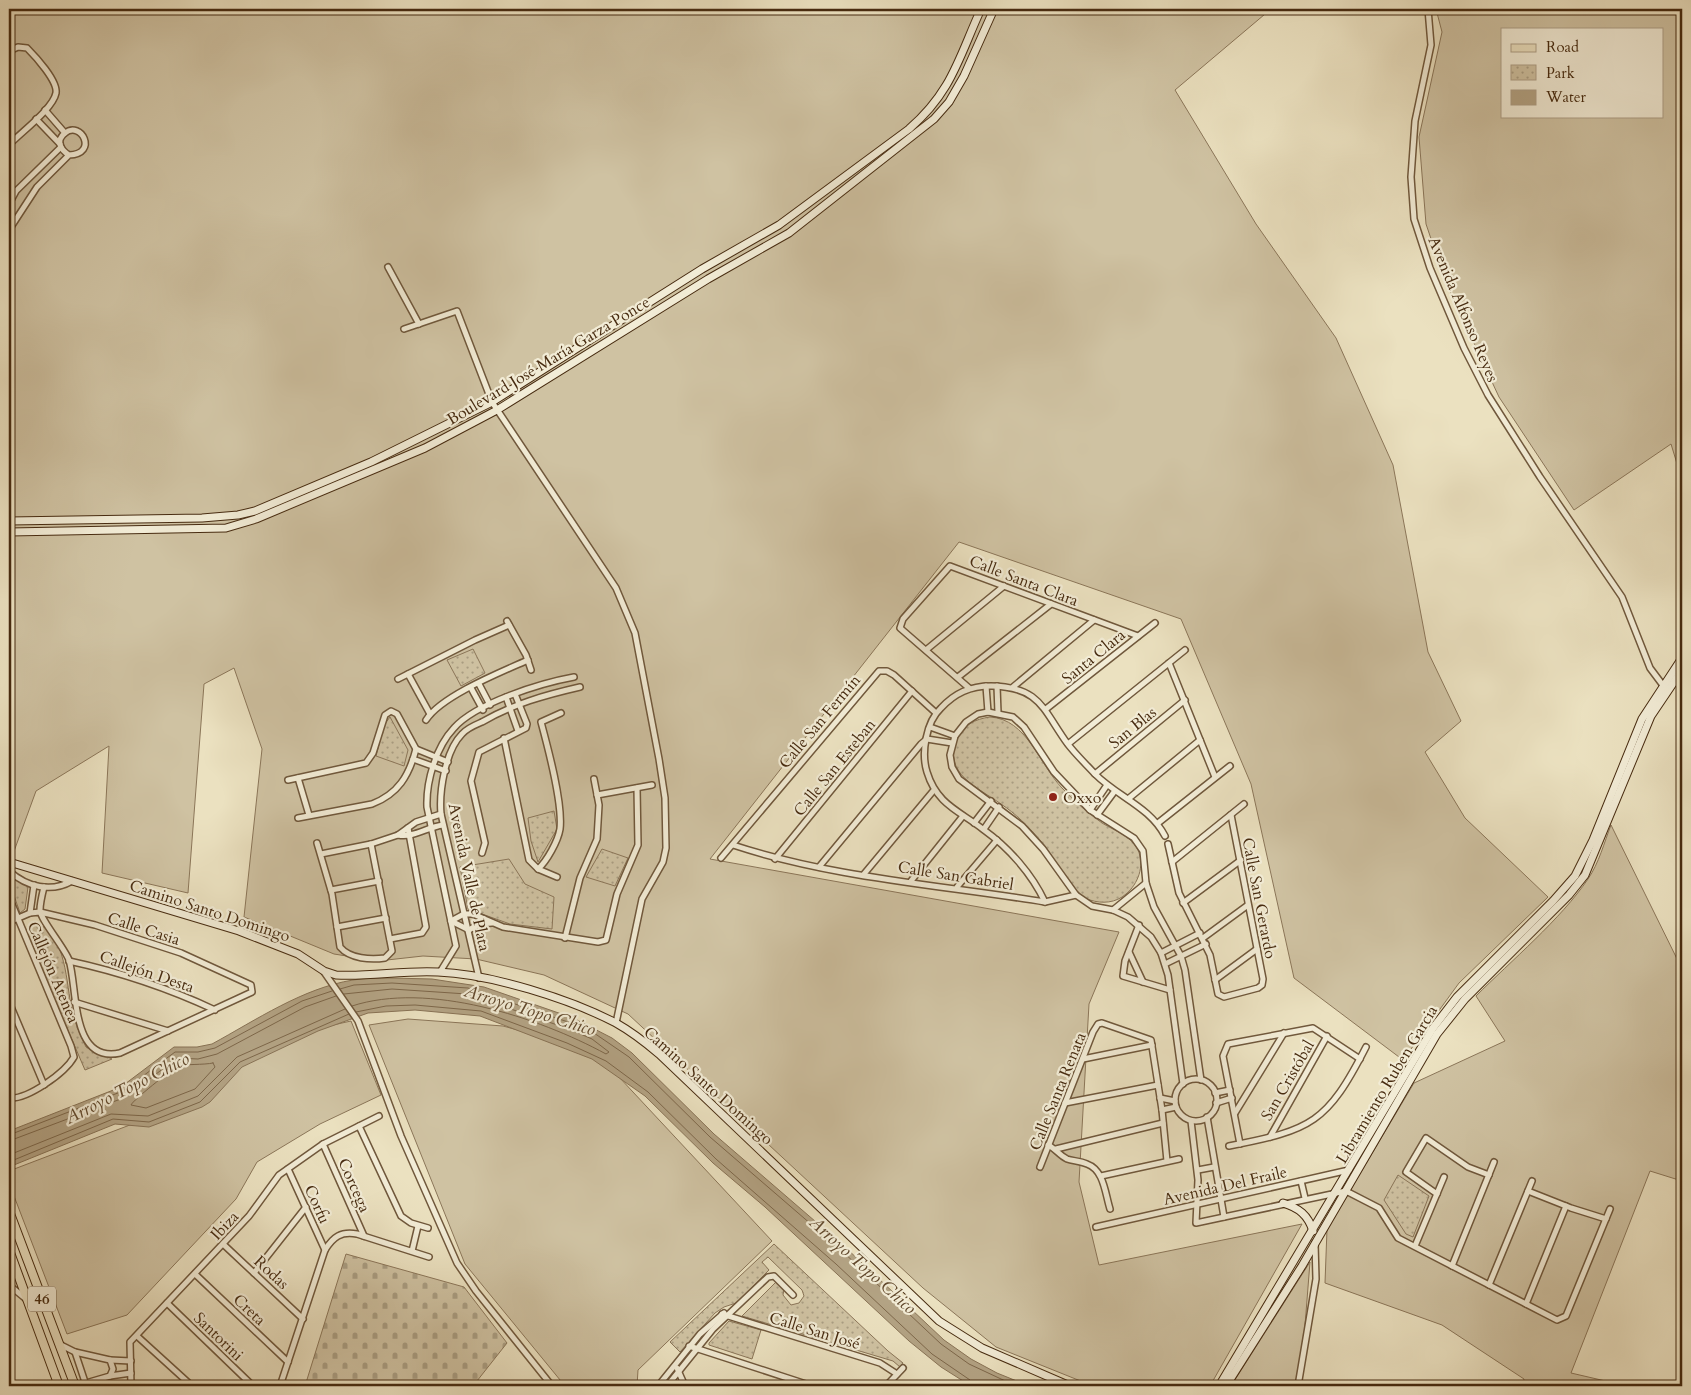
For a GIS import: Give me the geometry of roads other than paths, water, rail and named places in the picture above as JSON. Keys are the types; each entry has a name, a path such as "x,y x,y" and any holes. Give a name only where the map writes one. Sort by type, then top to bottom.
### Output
{"main road":[{"name":"46","path":"9,1211 75,1386"},
{"name":"46","path":"9,1250 60,1386"}],"street":[{"name":"Boulevard José María Garza Ponce","path":"9,521 202,518 255,511 371,462 492,402 694,274 779,225 927,114 956,72 981,9"},
{"name":"Boulevard José María Garza Ponce","path":"9,532 226,528 241,524 425,448 496,410 708,279 771,244 839,196 934,119 949,102 964,76 994,9"},
{"name":"Avenida Alfonso Reyes","path":"1428,9 1431,45 1415,121 1411,177 1414,219 1425,253 1461,340 1488,395 1545,485 1622,597 1650,668 1665,688"},
{"path":"9,51 18,47 27,48 39,61 54,84 56,92 52,102 45,110 9,145"},
{"path":"45,110 65,133"},
{"path":"36,119 60,145 62,151 69,156"},
{"path":"9,230 37,186 69,156 77,155 84,150 86,142 83,135 76,130 65,133"},
{"path":"9,204 16,191 60,145 65,133"},
{"path":"831,186 839,196"},
{"path":"388,267 419,324"},
{"path":"404,329 457,311 496,410 616,588 635,633 650,703 665,798 666,848 663,862 642,899 616,1023"},
{"name":"Calle Santa Clara","path":"969,688 901,630 900,624 948,567 956,567 1138,636"},
{"path":"926,650 1004,586"},
{"path":"958,677 1051,604"},
{"path":"1013,687 1094,620"},
{"path":"398,680 508,623 528,660 531,670"},
{"name":"Santa Clara","path":"1046,709 1155,623"},
{"path":"1068,744 1185,650"},
{"name":"Libramiento Ruben Garcia","path":"1226,1386 1360,1168 1432,1042 1451,1015 1581,882 1596,853 1643,734 1682,658"},
{"path":"426,720 430,714 447,700 528,660"},
{"path":"1169,662 1215,777"},
{"name":"Calle San Fermín","path":"721,858 876,673 882,670 887,671 936,713"},
{"name":"Libramiento Ruben Garcia","path":"1219,1386 1440,1018 1465,989 1553,902 1575,876 1593,840 1638,726 1665,688 1682,670"},
{"path":"408,674 430,714"},
{"name":"Avenida Valle de Plata","path":"440,972 456,946 431,827 427,798 437,757 453,729 487,707 515,694 549,682 574,677"},
{"path":"549,682 552,693"},
{"path":"479,684 491,716"},
{"path":"986,686 988,712"},
{"path":"733,845 775,859 819,867 917,748 927,739 936,713 950,698 969,688 986,686 1013,687 1026,692 1046,709 1068,744 1095,774 1114,792 1128,799 1158,823 1165,836"},
{"path":"998,686 998,712"},
{"name":"Avenida Valle de Plata","path":"478,978 469,930 441,814 439,796 448,762 462,733 491,716 519,703 580,687"},
{"path":"471,688 487,707"},
{"name":"Calle San Esteban","path":"775,859 912,691"},
{"path":"482,852 485,843 471,777 480,752 526,728 527,724 515,694"},
{"path":"506,698 518,731"},
{"name":"San Blas","path":"1095,774 1185,700"},
{"path":"288,780 366,763 373,753 385,715 391,711 397,714 416,749 448,762"},
{"path":"1183,1084 1170,990 1161,953 1139,925 1113,910 1092,906 1076,895 1034,839 999,806 965,785 955,773 950,755 952,743 955,736 971,718 988,712 998,712 1018,720 1054,772 1090,810 1128,833 1139,843 1145,859 1146,883 1158,915 1181,956 1201,1080"},
{"path":"538,869 544,863 560,830 560,811 540,722 561,713"},
{"path":"930,727 955,736"},
{"path":"504,738 529,860 538,869 556,877"},
{"path":"927,739 952,743"},
{"name":"Calle San Gabriel","path":"927,739 924,758 927,773 934,790 963,816 984,829 996,840 1029,875 1045,902"},
{"path":"1128,799 1200,740"},
{"path":"298,818 372,804 383,800 400,787 416,749"},
{"path":"413,759 446,771"},
{"path":"1158,823 1230,766"},
{"path":"298,778 309,815"},
{"path":"565,938 580,878 597,840 597,795 594,779"},
{"path":"597,795 652,785"},
{"path":"1090,810 1107,785"},
{"path":"451,921 464,914 478,915 503,927 565,938 598,942 606,940 617,894 638,845 636,788"},
{"name":"Calle San Gabriel","path":"864,874 934,790"},
{"path":"1097,815 1114,792"},
{"path":"974,823 991,801"},
{"path":"1172,862 1244,804"},
{"path":"984,829 999,806"},
{"path":"320,854 372,844 398,835 416,822 441,814"},
{"name":"Calle San Gerardo","path":"1215,980 1220,996 1253,990 1262,985 1241,860 1231,815"},
{"path":"912,881 963,816"},
{"path":"398,835 409,836 431,827 443,825"},
{"path":"390,940 422,933 426,927 408,828"},
{"path":"957,887 996,840"},
{"path":"317,843 331,890 342,949 358,957 370,959 388,956 392,951 372,844"},
{"path":"1168,844 1183,902 1204,941 1215,980 1257,948"},
{"path":"1183,902 1241,860"},
{"name":"Camino Santo Domingo","path":"9,862 239,931 298,954 324,971 344,976 440,972 478,978 531,991 616,1023 643,1040 659,1054 939,1321 982,1348 1070,1386"},
{"name":"Calle San Gabriel","path":"819,867 1045,902 1076,895"},
{"path":"9,871 34,885 44,887 62,887 73,880"},
{"path":"331,890 378,881"},
{"path":"1113,910 1146,883"},
{"path":"30,913 34,885"},
{"path":"44,887 40,912 69,961 74,1002 82,1031 89,1044 98,1050 114,1054 215,1010"},
{"name":"Callejón Atenea","path":"9,897 72,1046 74,1057 68,1067 44,1085"},
{"path":"1165,964 1204,941 1248,905"},
{"name":"Calle Casia","path":"9,922 30,913 40,912 95,925 180,953 248,982 253,988 252,992 215,1010"},
{"path":"337,927 386,918"},
{"path":"451,921 469,930 479,924 493,923"},
{"path":"1139,925 1122,970 1123,976 1170,990"},
{"path":"1161,953 1200,933"},
{"path":"1129,952 1143,982"},
{"name":"Callejón Desta","path":"69,961 130,976 215,1010"},
{"path":"324,971 358,1021 401,1136 457,1263 476,1291 552,1386"},
{"path":"9,1002 44,1085 10,1099"},
{"path":"74,1002 168,1031"},
{"name":"Calle Santa Renata","path":"1040,1167 1093,1032 1098,1024 1102,1023 1145,1036 1151,1040 1152,1045"},
{"path":"1240,1144 1224,1056 1228,1044 1313,1028 1360,1059"},
{"path":"1235,1113 1284,1033"},
{"name":"San Cristóbal","path":"1270,1137 1327,1036"},
{"path":"1083,1060 1152,1045 1162,1110 1167,1161"},
{"path":"1229,1146 1304,1127 1324,1113 1344,1087 1366,1047"},
{"path":"1207,1118 1191,1121 1179,1113 1175,1101 1176,1094 1183,1084 1201,1080 1212,1088 1215,1093 1216,1103 1207,1118 1214,1168 1224,1217"},
{"path":"1065,1104 1158,1085"},
{"path":"1215,1093 1230,1090"},
{"path":"1160,1098 1175,1101"},
{"path":"1216,1103 1232,1098"},
{"path":"1162,1110 1176,1107"},
{"name":"Ibiza","path":"136,1336 249,1216 271,1184 288,1169 323,1144 379,1116"},
{"path":"1191,1121 1198,1170 1198,1204"},
{"path":"1056,1149 1163,1123"},
{"path":"359,1126 398,1212 405,1220 428,1228"},
{"path":"1437,1194 1406,1172 1426,1138 1468,1167 1489,1175"},
{"name":"Corcega","path":"323,1144 364,1236"},
{"path":"1048,1145 1056,1149 1065,1158 1091,1166 1101,1176 1110,1209"},
{"path":"1101,1176 1179,1159"},
{"path":"1452,1266 1494,1162"},
{"path":"1198,1170 1214,1168"},
{"name":"Avenida Del Fraile","path":"1096,1227 1360,1168"},
{"name":"Corfu","path":"288,1169 325,1250"},
{"path":"1415,1246 1444,1177"},
{"path":"1301,1181 1305,1198"},
{"path":"1489,1285 1532,1181"},
{"path":"1346,1191 1378,1208 1398,1238 1557,1320 1566,1316 1610,1209"},
{"name":"Avenida Del Fraile","path":"1198,1204 1196,1223 1305,1198 1346,1191"},
{"path":"1528,1191 1606,1219"},
{"path":"1283,1203 1299,1209 1308,1218 1313,1231"},
{"path":"1526,1304 1566,1206"},
{"path":"254,1273 306,1207"},
{"path":"412,1251 418,1226"},
{"path":"280,1386 325,1250 332,1240 341,1234 352,1233 429,1257"},
{"path":"1298,1386 1316,1279 1315,1242"},
{"name":"Rodas","path":"223,1244 303,1319"},
{"name":"Creta","path":"195,1274 288,1362"},
{"path":"680,1386 660,1384 674,1364 708,1325 726,1314 771,1276 793,1295"},
{"path":"9,1285 28,1300"},
{"name":"Santorini","path":"167,1303 253,1386"},
{"path":"668,1385 726,1314"},
{"name":"Calle San José","path":"726,1314 880,1363 898,1374"},
{"path":"130,1386 130,1344 136,1336 192,1386"},
{"path":"59,1343 74,1352 110,1360 131,1360"},
{"path":"689,1346 695,1350 812,1386"},
{"path":"74,1352 86,1385 110,1376 131,1373"},
{"path":"110,1360 113,1369 110,1376"},
{"path":"674,1364 685,1386"},
{"path":"886,1386 903,1368"}],"water":[{"name":"Arroyo Topo Chico","path":"358,979 432,979 484,987 573,1018 612,1038 632,1053 714,1134 845,1247 944,1340 971,1359 997,1373 1029,1386 971,1386 941,1367 909,1341 765,1207 713,1163 645,1096 592,1059 480,1016 415,1010 368,1013 318,1031 242,1067 210,1102 202,1107 149,1127 115,1124 9,1167 9,1131 121,1087 174,1047 197,1047 212,1044 298,997 334,984"}],"place":[{"name":"Oxxo","path":"1053,797"}]}
